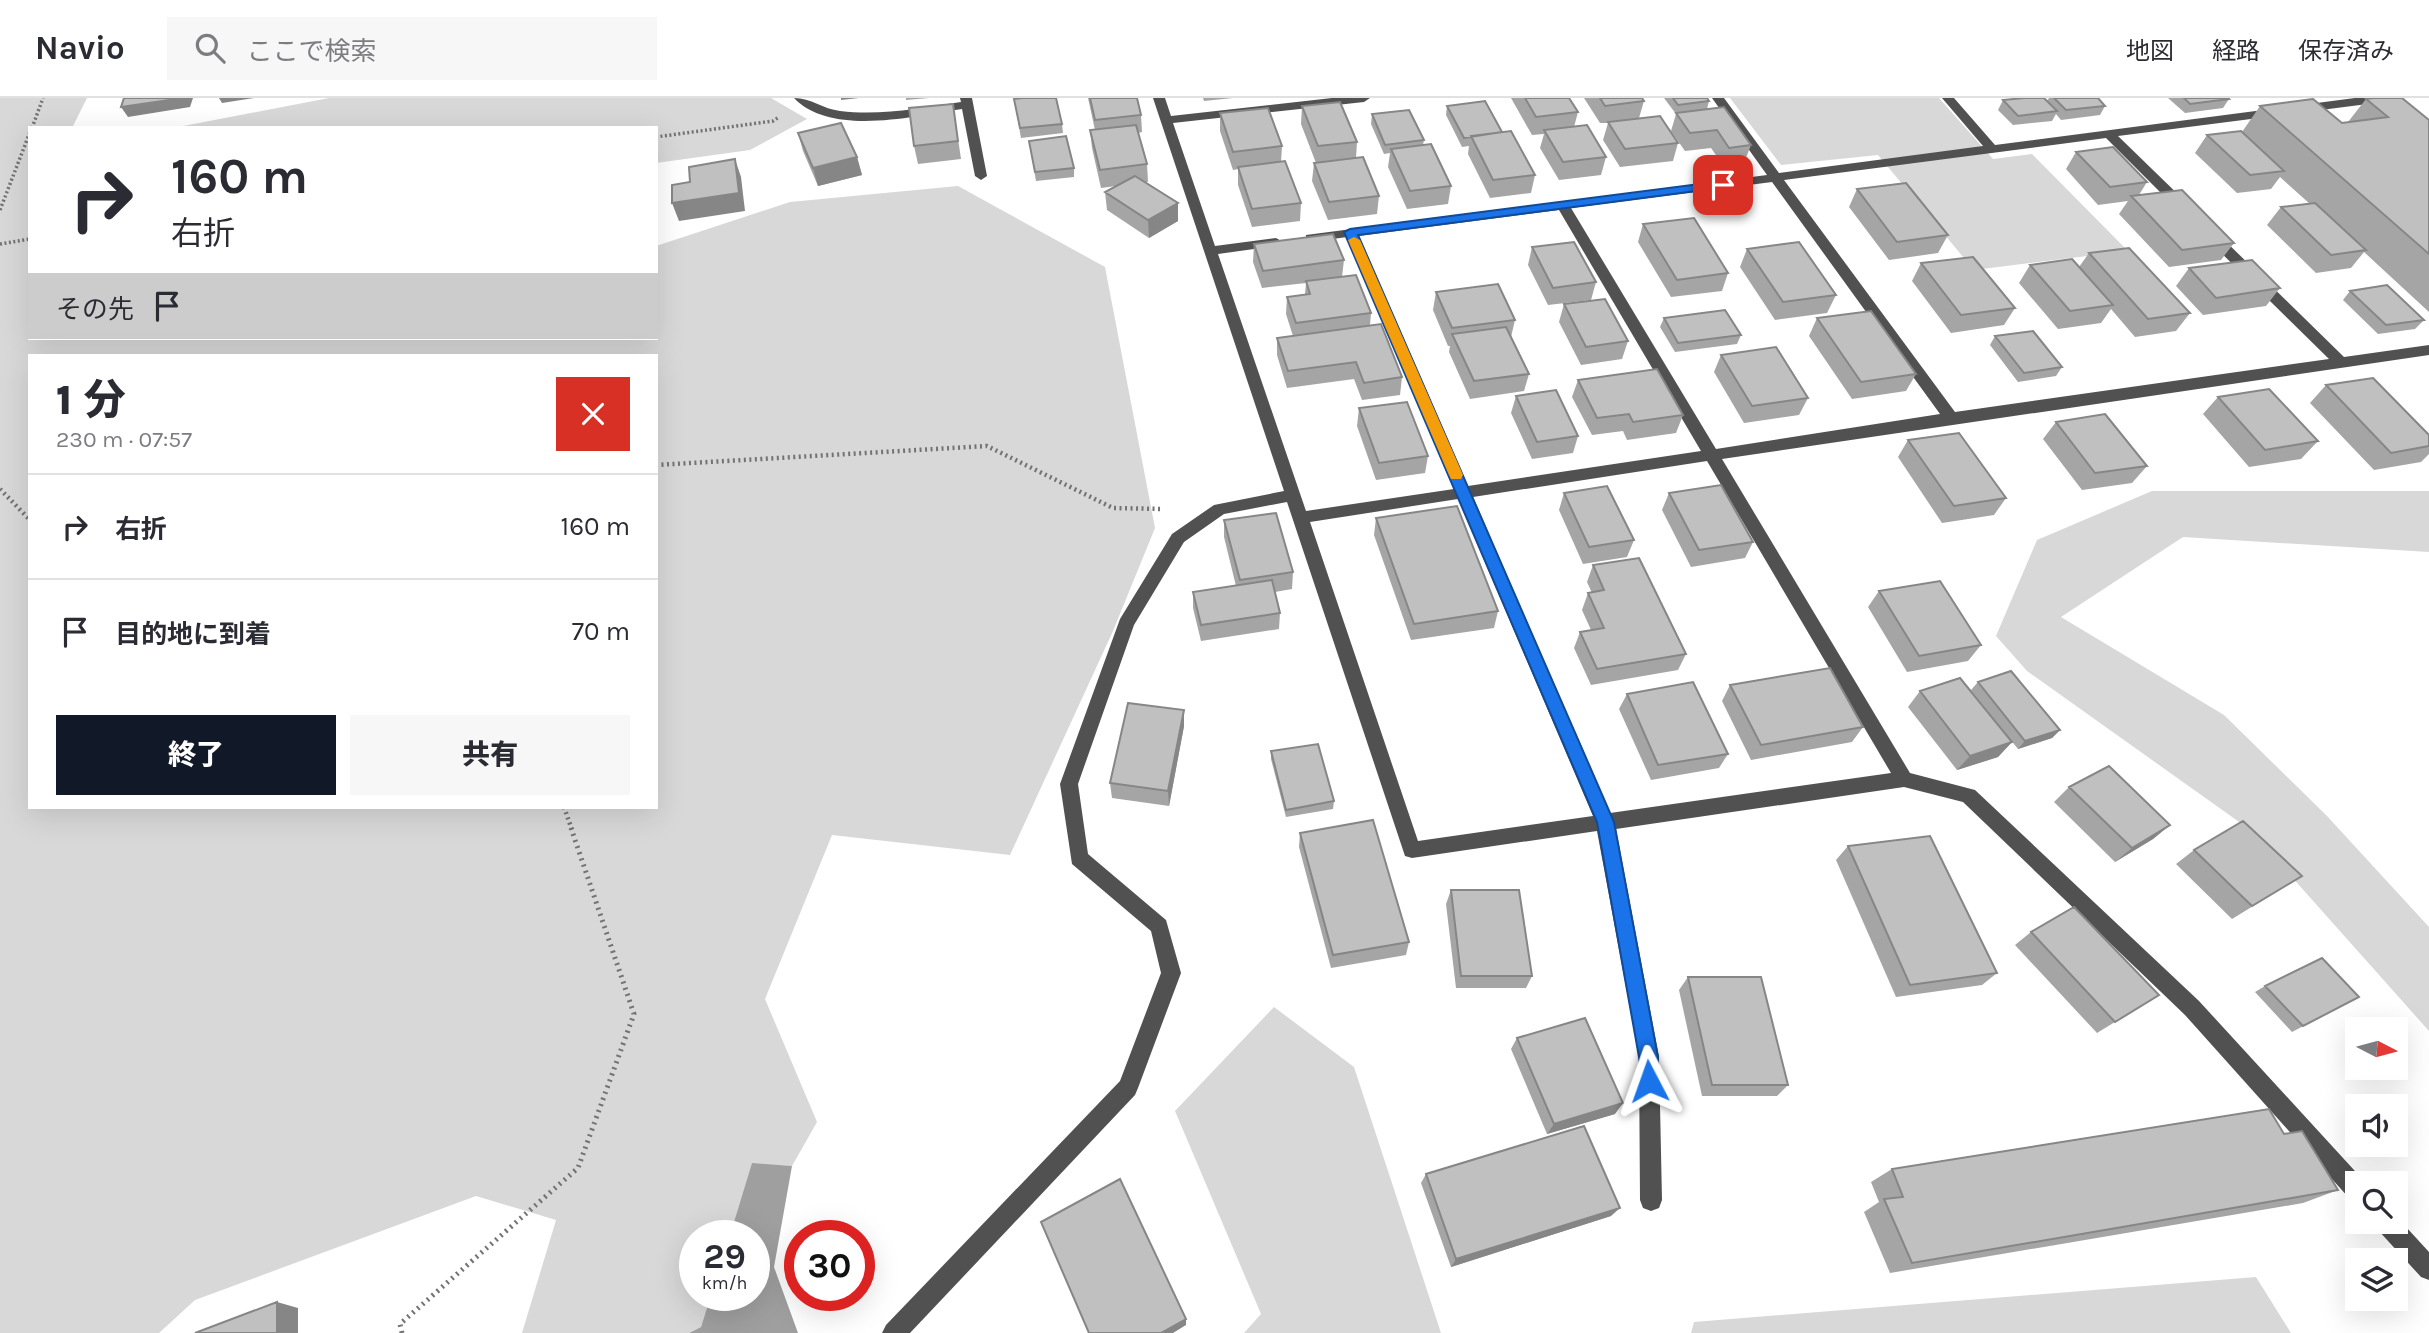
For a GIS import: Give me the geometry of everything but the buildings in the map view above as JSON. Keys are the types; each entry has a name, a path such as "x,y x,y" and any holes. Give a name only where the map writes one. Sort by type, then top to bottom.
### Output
{"street":[{"path":"1159,98 1412,850 1904,779 1969,796 2192,1008 2345,1177"},
{"path":"1167,120 1364,98"},
{"path":"1718,98 1951,418"},
{"path":"1948,98 1993,150"},
{"path":"1210,251 1993,150 2337,101 2383,98"},
{"path":"802,100 837,116 856,117 967,102 981,176"},
{"path":"2109,134 2341,362"},
{"path":"1563,205 1904,779"},
{"path":"1350,232 1605,822 1649,1057 1651,1200"},
{"path":"1300,518 1951,418 2429,350"},
{"path":"894,1333 1128,1088 1171,973 1159,926 1079,858 1069,784 1126,624 1178,538 1220,509 1293,495"},
{"path":"2397,1234 2429,1269"}],"path":[{"path":"32,126 43,98"},
{"path":"658,136 773,121 802,100"},
{"path":"0,210 28,138"},
{"path":"0,244 28,239"},
{"path":"658,465 987,446 1113,508 1220,509"},
{"path":"0,489 28,518"},
{"path":"402,1333 400,1324 578,1168 634,1014 565,809"}],"shaded area":[{"path":"0,98 87,98 73,126 28,126 28,340 658,340 658,245 790,202 958,186 1105,267 1155,528 1113,631 1010,855 832,835 765,999 817,1122 792,1166 752,1164 735,1220 679,1220 679,1311 706,1311 701,1327 689,1333 522,1333 556,1220 476,1196 195,1300 159,1333 0,1333"},
{"path":"329,98 771,98 807,119 750,150 658,163 658,126 183,126"},
{"path":"1730,98 1939,98 1993,159 2032,154 2128,251 1974,270 1878,155 1781,165"},
{"path":"2152,491 2429,491 2429,552 2183,537 2061,617 2224,715 2327,816 2429,927 2429,1031 2249,829 2027,671 1996,636 2037,540"},
{"path":"1274,1007 1354,1067 1441,1333 1244,1333 1261,1314 1175,1111"},
{"path":"752,1163 792,1166 774,1267 784,1294 784,1311 790,1311 798,1333 689,1333 701,1327 706,1311 770,1311 770,1220 735,1220"},
{"path":"2256,1277 2291,1333 1691,1333 1694,1322"}],"slow traffic":[{"path":"1354,240 1456,475"}],"route":[{"path":"1649,1081 1649,1057 1605,822 1350,232 1723,185"}]}
